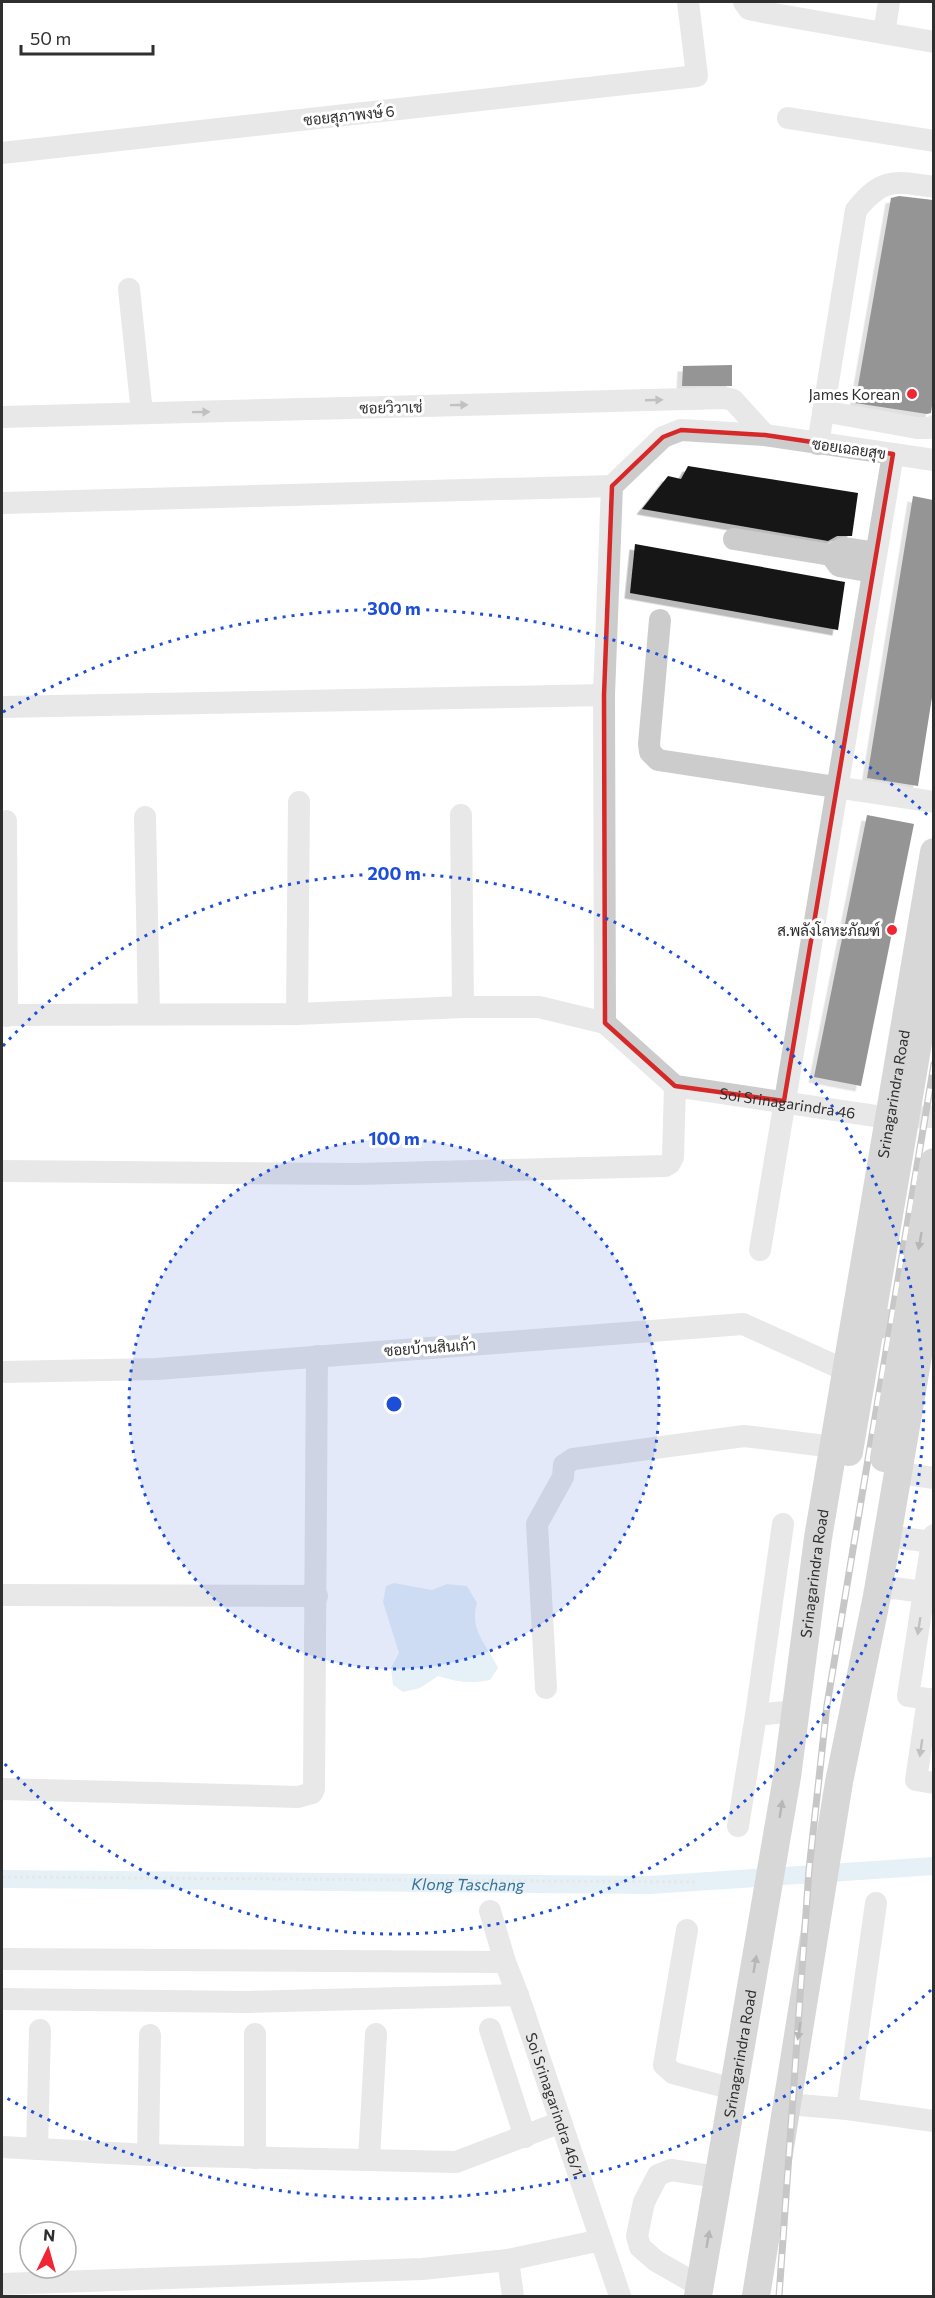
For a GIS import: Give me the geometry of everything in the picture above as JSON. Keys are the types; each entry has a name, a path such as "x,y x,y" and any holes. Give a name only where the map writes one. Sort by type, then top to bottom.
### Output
{"main road":[{"name":"Srinagarindra Road","path":"699,2291 787,1777 812,1583 842,1450 849,1362 933,865"},
{"path":"787,1777 821,1615 842,1450 933,948"},
{"path":"756,2296 839,1782 887,1536 891,1465 933,1162"},
{"path":"839,1782 851,1659 891,1465 916,1364 933,1262"},
{"path":"849,1362 864,1334 873,1327 884,1324 894,1325 904,1333 916,1364"}],"street":[{"name":"ซอยสุภาพงษ์ 6","path":"2,153 697,76 688,2"},
{"path":"744,2 749,9 815,11 884,33 933,42"},
{"path":"884,33 889,2"},
{"path":"788,118 933,141"},
{"path":"818,444 856,210 871,193 884,184 903,182 933,187"},
{"path":"129,290 142,413"},
{"name":"ซอยวิวาเช่","path":"2,417 725,398 733,400 765,435"},
{"path":"823,411 917,428 933,426"},
{"name":"ซอยเฉลยสุข","path":"612,486 663,437 681,430 765,435 933,460"},
{"path":"760,1250 893,454"},
{"path":"2,503 612,486 604,695 605,1023"},
{"path":"734,539 831,555 843,548 874,563"},
{"path":"660,620 649,744 650,752 658,760 933,802"},
{"path":"2,707 604,695"},
{"path":"297,1014 299,802"},
{"path":"460,815 463,1007"},
{"path":"145,817 149,1014"},
{"path":"2,1171 357,1174 665,1166 673,1157 681,1087 605,1023 539,1007 463,1007 297,1014 4,1015 6,821"},
{"name":"Soi Srinagarindra 46","path":"681,1087 889,1118 933,1117"},
{"name":"ซอยบ้านสินเก้า","path":"2,1372 157,1369 742,1324 849,1362"},
{"path":"2,1789 298,1797 312,1793 314,1789 317,1356"},
{"path":"546,1688 537,1524 563,1478 564,1465 567,1462 573,1459 744,1436 842,1450"},
{"path":"891,1465 933,1478"},
{"path":"738,1827 783,1524"},
{"path":"887,1536 933,1539 908,1696 931,1700 916,1780 933,1782"},
{"path":"878,1586 924,1592"},
{"path":"2,1595 316,1596"},
{"path":"756,1715 795,1711"},
{"path":"847,2109 876,1903"},
{"name":"Soi Srinagarindra 46/1","path":"490,1911 505,1962 620,2296"},
{"path":"687,1930 664,2065 671,2072 733,2089"},
{"path":"2,1959 505,1962"},
{"path":"2,1999 247,2002 518,1995"},
{"path":"490,2029 525,2137"},
{"path":"37,2149 40,2030"},
{"path":"255,2034 255,2158"},
{"path":"369,2159 376,2034"},
{"path":"148,2155 150,2035"},
{"path":"787,2104 847,2109 933,2121"},
{"path":"2,2147 148,2155 456,2162 561,2122"},
{"path":"699,2291 640,2247 637,2236 644,2202 658,2175 670,2170 718,2177"},
{"path":"2,2284 422,2269 508,2260 601,2240"},
{"path":"508,2260 513,2296"}],"path":[{"path":"2,1877 697,1882"}],"highlighted area":[{"path":"681,430 765,435 893,454 784,1101 675,1086 605,1023 604,695 612,486 663,437"}],"water":[{"path":"394,1583 432,1590 447,1584 467,1586 477,1603 475,1622 477,1630 498,1668 490,1680 464,1682 438,1676 420,1688 403,1692 393,1685 391,1668 399,1653 383,1602 386,1586"}],"building":[{"path":"899,196 933,200 933,399 931,413 927,414 855,403 891,198"},
{"path":"732,365 732,386 682,386 683,366"},
{"path":"688,466 858,493 852,536 837,536 828,541 642,509 668,476 681,479"},
{"path":"913,496 933,500 933,691 918,786 867,778"},
{"path":"635,544 845,582 838,630 630,593"},
{"path":"867,815 914,824 861,1086 814,1077"}],"waterway":[{"name":"Klong Taschang","path":"2,1879 650,1885 934,1866"}],"railway":[{"path":"779,2296 809,1870 827,1705 934,1064"}],"place":[{"name":"James Korean","path":"912,394"},
{"name":"ส.พลังโลหะภัณฑ์","path":"892,930"}]}
